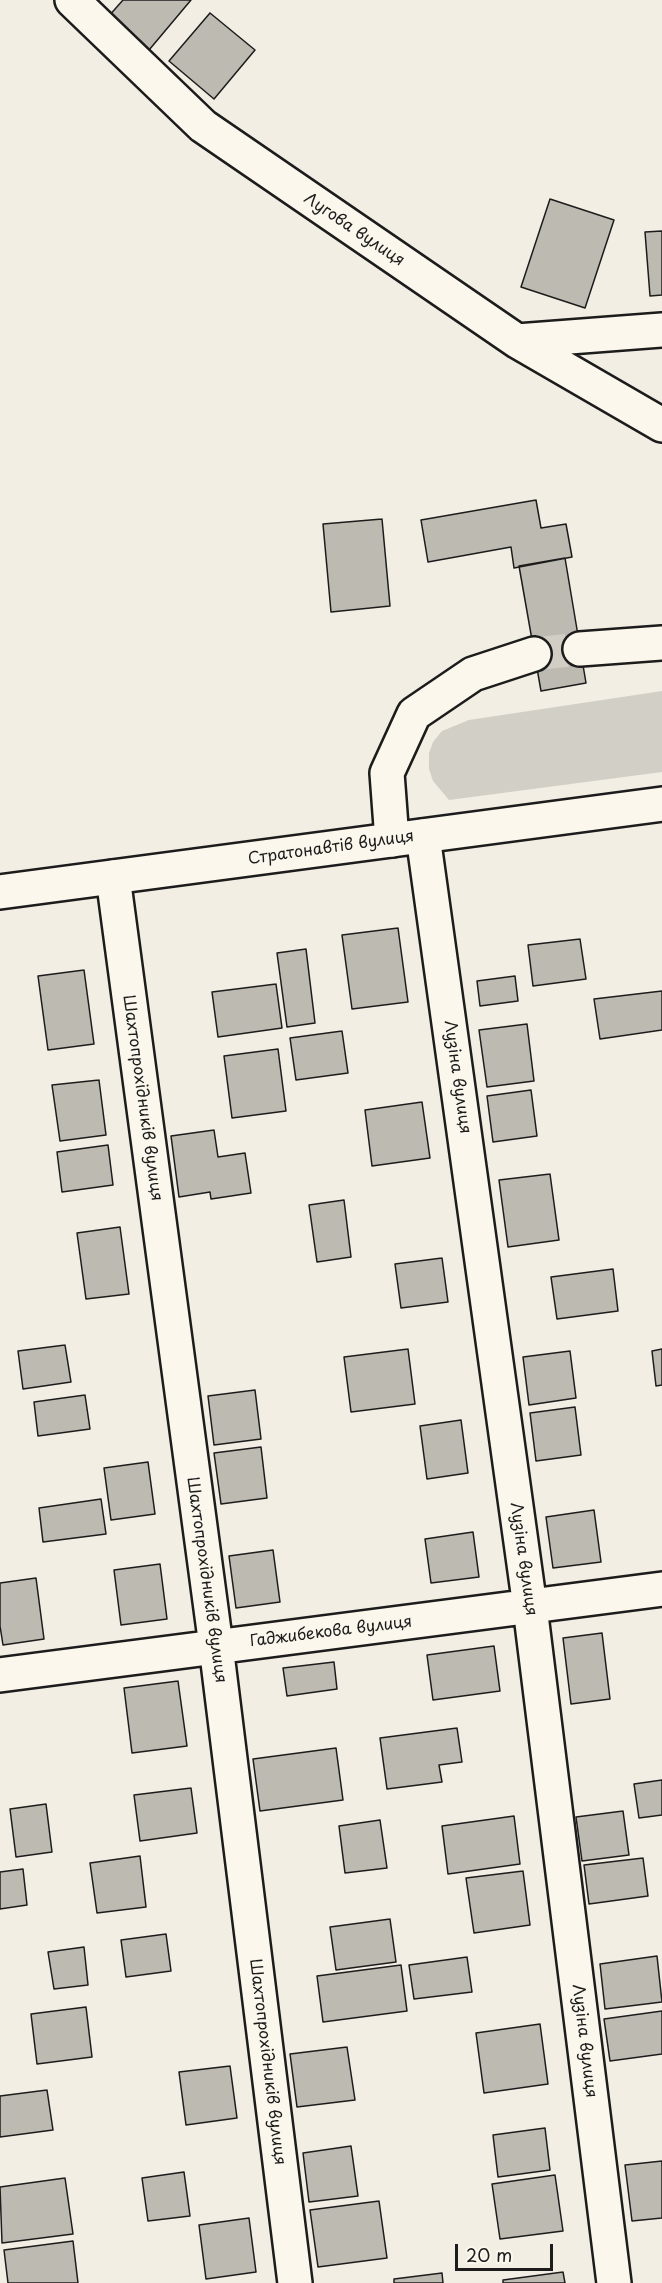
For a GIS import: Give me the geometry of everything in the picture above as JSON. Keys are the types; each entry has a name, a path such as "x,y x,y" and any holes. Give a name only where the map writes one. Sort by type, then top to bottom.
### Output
{"street":[{"name":"Лугова вулиця","path":"72,0 203,126 518,341 662,425"},
{"path":"518,341 662,330"},
{"path":"580,649 662,643"},
{"name":"Лузіна вулиця","path":"534,654 473,674 414,714 387,773 408,838 530,1606 614,2283"},
{"name":"Стратонавтів вулиця","path":"0,892 662,804"},
{"name":"Шахтопрохідників вулиця","path":"113,877 216,1646 295,2283"},
{"name":"Гаджибекова вулиця","path":"0,1675 662,1589"}],"shaded area":[{"path":"662,691 662,772 449,800 433,781 429,769 429,753 433,742 442,731 469,720"}],"building":[{"path":"123,0 191,0 149,50 108,17"},
{"path":"210,13 255,50 214,99 169,61"},
{"path":"550,199 614,220 585,308 521,287"},
{"path":"662,231 662,295 650,296 645,232"},
{"path":"536,500 541,528 566,524 572,557 514,568 511,547 428,562 421,520"},
{"path":"382,519 390,606 331,612 323,524"},
{"path":"565,558 586,683 541,691 519,566"},
{"path":"398,928 408,1002 352,1009 342,935"},
{"path":"580,939 586,979 533,986 528,945"},
{"path":"306,949 315,1023 287,1027 277,953"},
{"path":"84,970 94,1044 48,1050 38,976"},
{"path":"515,976 518,1001 480,1006 477,981"},
{"path":"276,984 282,1028 218,1037 212,992"},
{"path":"662,991 662,1030 600,1039 594,999"},
{"path":"527,1024 534,1081 487,1087 479,1030"},
{"path":"342,1031 348,1073 296,1080 290,1038"},
{"path":"278,1049 286,1111 232,1118 224,1056"},
{"path":"99,1080 106,1135 60,1141 52,1085"},
{"path":"531,1090 537,1136 493,1142 487,1096"},
{"path":"422,1102 430,1158 372,1166 365,1110"},
{"path":"214,1130 218,1157 245,1153 251,1193 211,1199 210,1192 179,1197 171,1136"},
{"path":"108,1145 113,1185 62,1192 57,1152"},
{"path":"550,1174 559,1240 508,1247 499,1180"},
{"path":"344,1200 351,1257 317,1262 309,1205"},
{"path":"120,1227 129,1294 86,1299 77,1233"},
{"path":"442,1258 448,1302 401,1308 395,1264"},
{"path":"613,1269 618,1311 557,1319 551,1277"},
{"path":"65,1345 71,1382 23,1389 18,1351"},
{"path":"408,1349 415,1404 351,1412 344,1357"},
{"path":"662,1349 662,1385 656,1386 652,1351"},
{"path":"570,1351 576,1398 529,1405 523,1357"},
{"path":"255,1390 261,1439 214,1445 208,1396"},
{"path":"85,1395 90,1429 38,1436 34,1402"},
{"path":"575,1407 581,1455 536,1461 530,1413"},
{"path":"461,1420 468,1473 427,1479 420,1426"},
{"path":"261,1447 267,1498 221,1504 214,1453"},
{"path":"148,1462 155,1514 111,1520 104,1468"},
{"path":"101,1499 106,1534 43,1542 39,1508"},
{"path":"594,1510 601,1562 553,1568 546,1517"},
{"path":"473,1532 479,1577 431,1583 425,1539"},
{"path":"273,1550 280,1602 236,1608 229,1556"},
{"path":"160,1564 167,1619 121,1625 114,1570"},
{"path":"36,1578 44,1639 3,1645 0,1626 0,1583"},
{"path":"602,1633 610,1699 571,1704 563,1638"},
{"path":"494,1646 500,1691 433,1700 427,1655"},
{"path":"334,1662 337,1689 287,1696 283,1668"},
{"path":"178,1681 187,1746 132,1753 124,1688"},
{"path":"457,1728 462,1762 439,1765 442,1782 387,1789 380,1738"},
{"path":"336,1748 343,1800 260,1811 253,1759"},
{"path":"662,1780 662,1815 639,1818 634,1784"},
{"path":"191,1788 197,1833 140,1841 134,1795"},
{"path":"46,1804 52,1852 16,1857 10,1809"},
{"path":"623,1811 629,1855 582,1861 576,1817"},
{"path":"514,1816 520,1864 448,1874 442,1826"},
{"path":"380,1820 387,1868 345,1873 339,1826"},
{"path":"140,1856 146,1907 97,1913 90,1863"},
{"path":"643,1858 648,1896 589,1904 584,1865"},
{"path":"23,1869 27,1905 0,1909 0,1872"},
{"path":"523,1871 530,1925 474,1933 466,1878"},
{"path":"390,1919 396,1962 336,1970 330,1927"},
{"path":"166,1934 171,1971 126,1977 121,1940"},
{"path":"84,1947 88,1985 54,1989 48,1952"},
{"path":"657,1956 662,2002 605,2009 600,1964"},
{"path":"467,1957 472,1992 414,1999 409,1965"},
{"path":"401,1965 407,2011 323,2022 317,1976"},
{"path":"86,2007 92,2057 37,2064 31,2014"},
{"path":"662,2011 662,2054 610,2061 604,2019"},
{"path":"540,2024 548,2084 484,2093 476,2033"},
{"path":"347,2047 355,2100 297,2107 290,2054"},
{"path":"230,2066 237,2118 186,2125 179,2072"},
{"path":"47,2090 53,2130 0,2137 0,2096"},
{"path":"545,2128 550,2170 498,2177 493,2135"},
{"path":"351,2146 358,2196 309,2202 303,2153"},
{"path":"662,2161 662,2218 632,2221 625,2165"},
{"path":"184,2172 190,2216 148,2221 142,2178"},
{"path":"555,2175 563,2231 500,2239 492,2184"},
{"path":"65,2178 73,2234 2,2243 0,2187"},
{"path":"379,2201 387,2258 318,2267 310,2210"},
{"path":"249,2218 256,2272 206,2279 199,2225"},
{"path":"73,2241 78,2283 8,2283 4,2250"},
{"path":"563,2272 565,2283 503,2283 503,2280"},
{"path":"442,2273 443,2283 394,2283 394,2279"}],"tunnel":[{"path":"534,654 580,649"}]}
